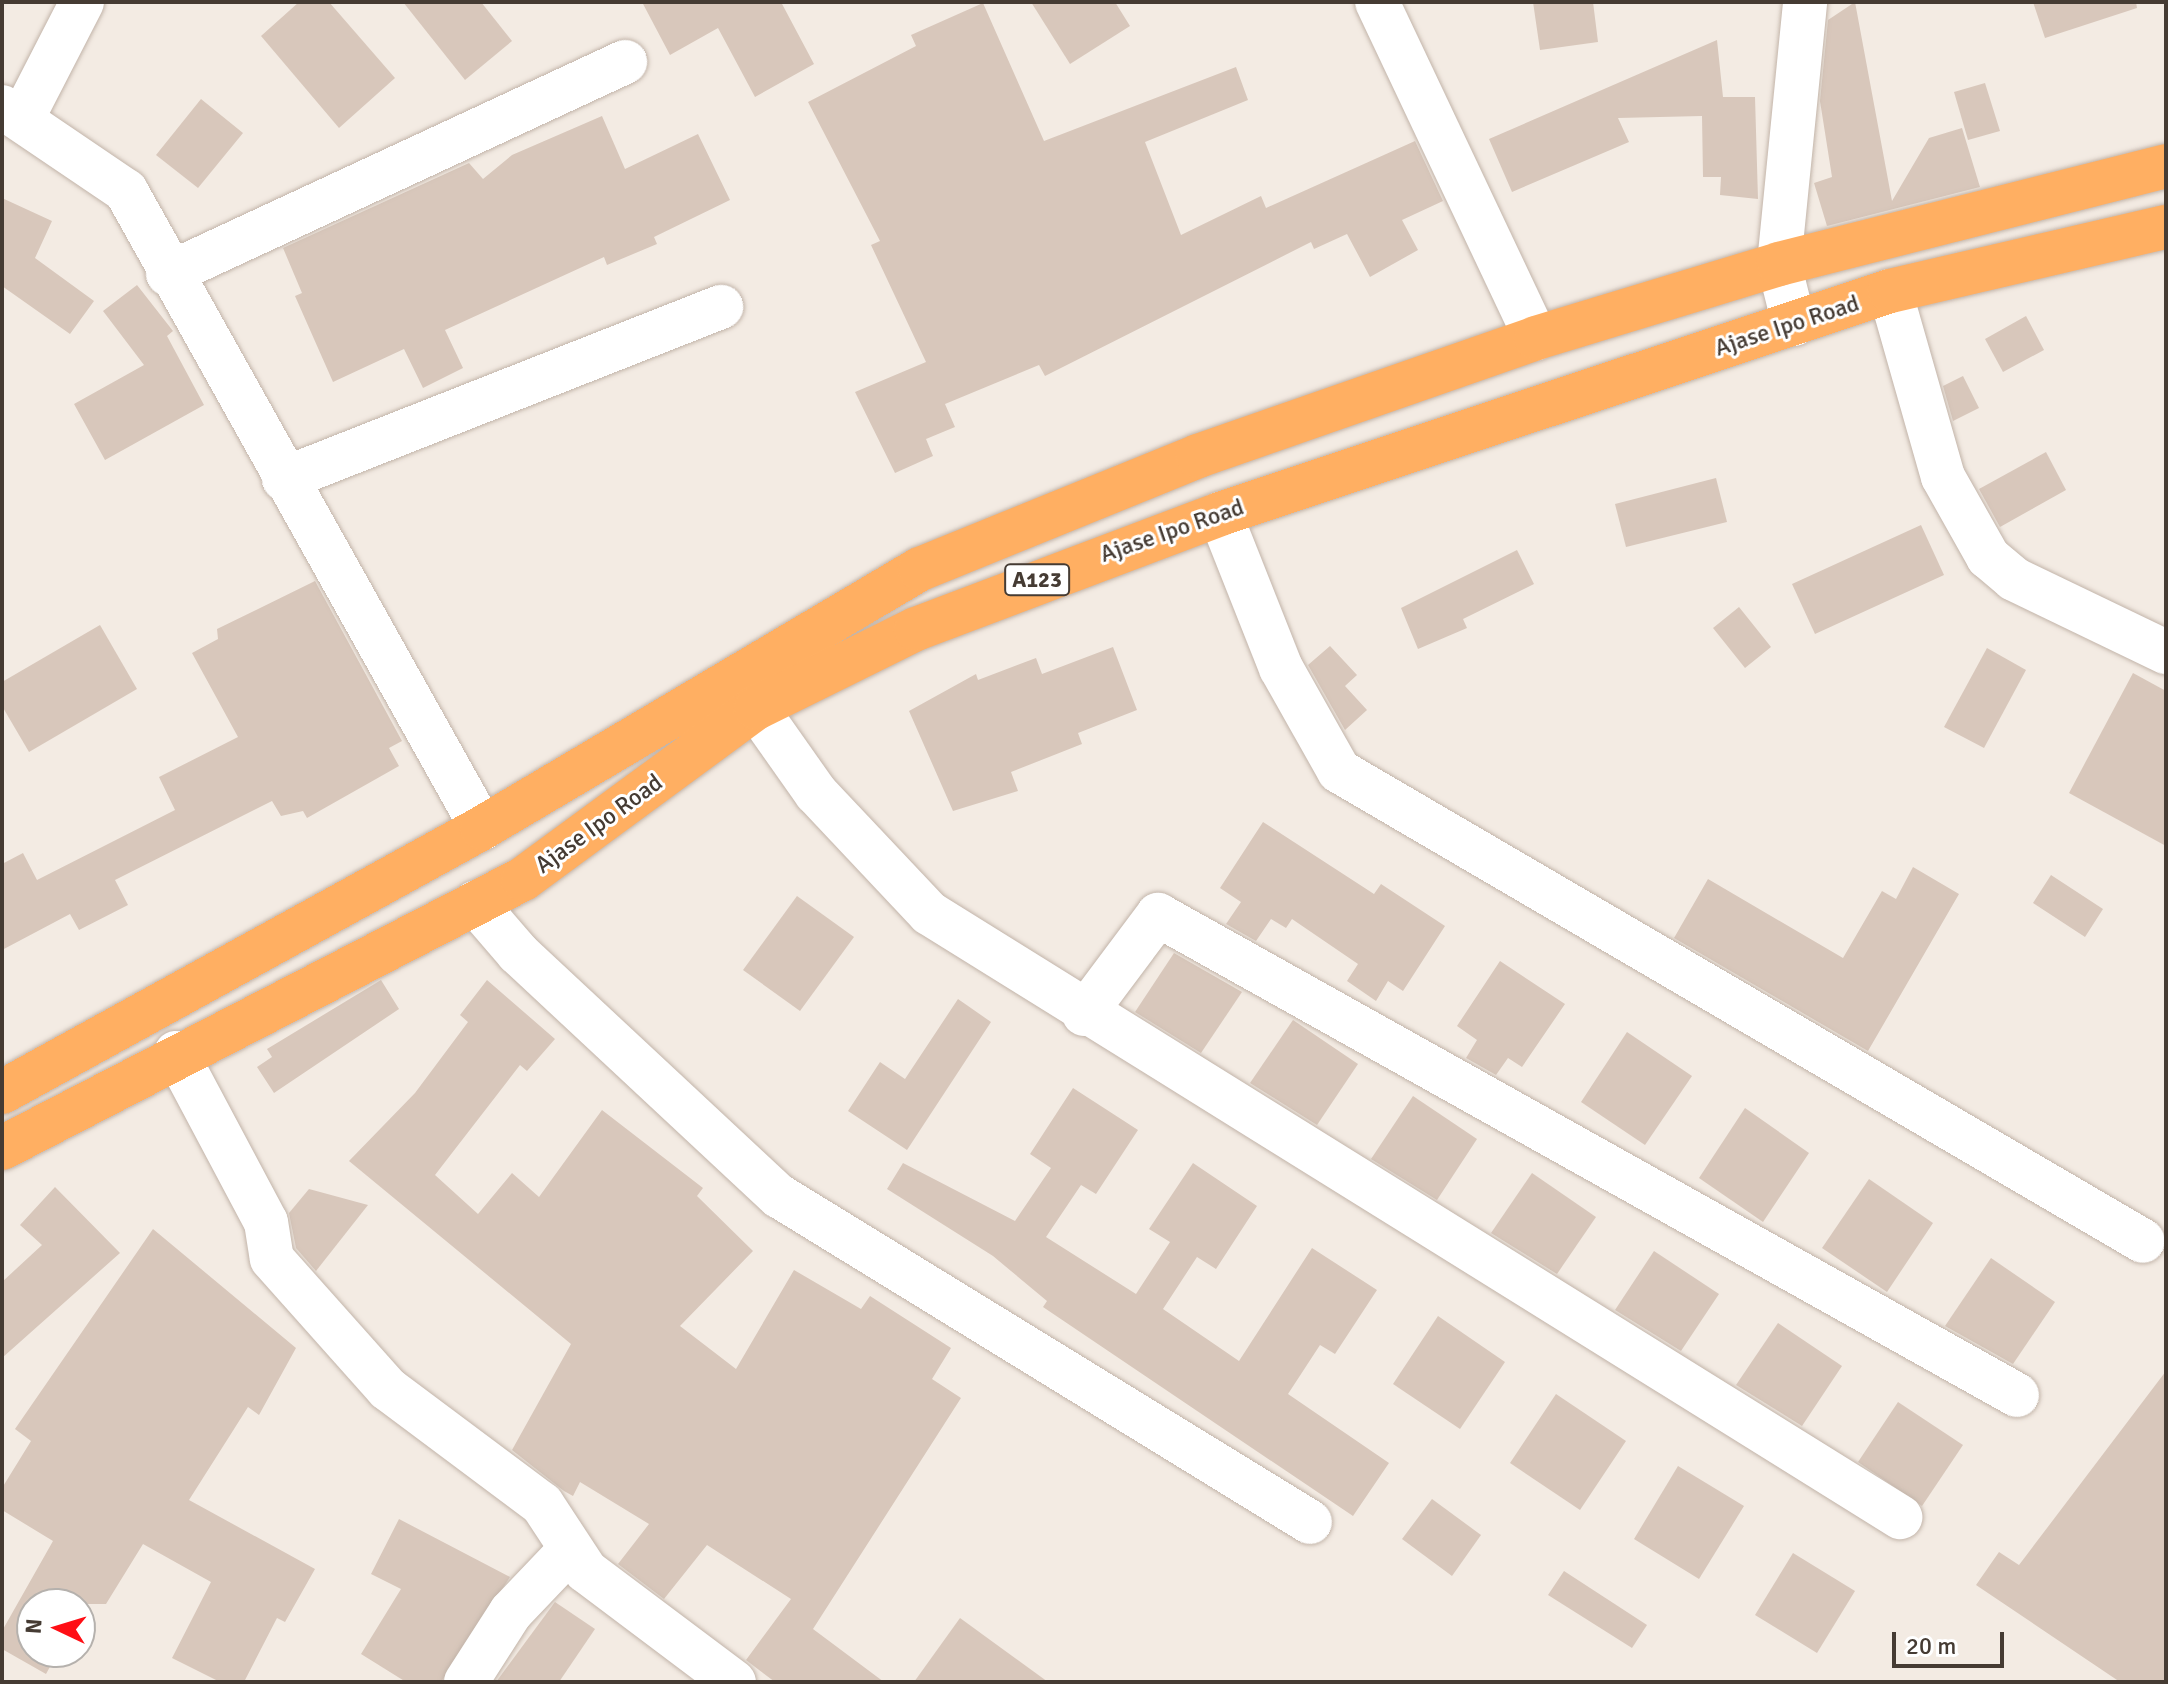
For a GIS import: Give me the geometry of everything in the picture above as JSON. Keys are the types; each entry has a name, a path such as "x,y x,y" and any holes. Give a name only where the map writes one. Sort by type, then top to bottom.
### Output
{"highway":[{"name":"A123","path":"2,1092 482,828 920,569 1198,456 1536,338 1779,264 2166,166"},
{"name":"Ajase Ipo Road","path":"2,1148 176,1053 523,879 756,708 916,629 1220,514 1890,291 2166,227"}],"street":[{"path":"82,2 13,112 126,191 168,274 482,828"},
{"path":"1377,2 1536,338"},
{"path":"1794,324 1779,264 1805,2"},
{"path":"168,274 625,62"},
{"path":"1890,291 1943,477 1988,557 2014,579 2166,652"},
{"path":"284,479 721,307"},
{"path":"1220,514 1281,668 1339,771 2143,1241"},
{"path":"756,708 816,793 929,913 1084,1014 1900,1517"},
{"path":"475,903 518,953 779,1196 1310,1522"},
{"path":"1084,1014 1158,915 2017,1395"},
{"path":"176,1053 266,1222 272,1259 388,1389 542,1504 586,1571 734,1682"},
{"path":"466,1682 511,1612 570,1550"}],"building":[{"path":"299,2 329,2 395,78 339,128 261,36"},
{"path":"403,2 481,2 512,41 465,80"},
{"path":"642,2 781,2 814,64 755,97 718,28 670,55"},
{"path":"1031,2 1115,2 1130,26 1070,64"},
{"path":"1533,2 1593,2 1598,42 1540,50"},
{"path":"1855,2 1892,201 1929,138 1962,128 1980,187 1827,226 1814,183 1832,177 1820,101 1828,20"},
{"path":"2033,2 2136,2 2137,8 2045,38"},
{"path":"983,3 1044,141 1236,67 1248,100 1145,142 1181,235 1261,196 1266,208 1415,141 1443,201 1402,220 1418,250 1370,277 1347,234 1314,249 1311,242 1045,376 1039,365 945,404 955,427 926,439 933,456 895,473 855,392 926,362 871,245 880,241 808,102 916,46 911,35"},
{"path":"1717,40 1723,97 1755,97 1758,199 1720,195 1721,177 1703,177 1702,116 1618,118 1629,142 1512,192 1489,139"},
{"path":"1985,83 2000,131 1968,140 1954,92"},
{"path":"201,99 243,133 198,188 156,155"},
{"path":"602,116 625,169 698,134 730,200 654,237 657,244 607,265 604,257 445,330 463,368 423,388 404,349 333,382 295,296 302,293 283,248 469,163 483,179 512,155"},
{"path":"2,198 52,221 35,258 94,301 70,334 2,286"},
{"path":"137,285 173,331 167,336 204,405 105,460 74,404 144,365 103,311"},
{"path":"2026,316 2044,350 2003,372 1985,339"},
{"path":"1963,376 1979,408 1953,421 1943,386"},
{"path":"2046,452 2066,490 2000,527 1979,489"},
{"path":"1716,478 1727,522 1626,547 1615,504"},
{"path":"1921,525 1944,575 1815,634 1792,584"},
{"path":"1517,550 1534,584 1463,619 1467,628 1418,649 1401,608"},
{"path":"315,581 402,741 389,748 399,766 307,818 303,811 281,816 272,801 115,880 128,905 79,930 70,914 2,950 2,864 23,853 37,880 175,810 159,777 238,737 192,653 218,639 217,629"},
{"path":"1739,607 1771,647 1745,668 1713,628"},
{"path":"100,625 137,689 29,752 2,706 2,682"},
{"path":"1330,646 1357,675 1345,686 1367,710 1345,730 1308,665"},
{"path":"1113,647 1137,710 1078,733 1082,744 1011,772 1018,791 953,811 909,711 976,674 978,680 1036,658 1042,674"},
{"path":"1987,648 2026,670 1984,748 1944,727"},
{"path":"2133,673 2166,691 2166,846 2069,793"},
{"path":"1263,822 1374,894 1381,884 1445,926 1403,991 1388,981 1376,1001 1347,981 1358,964 1292,919 1286,928 1271,919 1256,941 1226,924 1241,902 1220,888"},
{"path":"1913,867 1959,894 1868,1051 1674,938 1708,879 1843,958 1882,891 1896,899"},
{"path":"2051,875 2103,909 2085,937 2033,903"},
{"path":"797,896 854,937 800,1011 743,970"},
{"path":"1174,953 1242,992 1201,1053 1135,1012"},
{"path":"1500,961 1565,1004 1522,1067 1508,1058 1496,1075 1466,1058 1477,1040 1457,1026"},
{"path":"381,980 399,1009 274,1093 257,1067 272,1057 267,1049"},
{"path":"487,980 555,1039 527,1071 520,1065 435,1175 478,1214 512,1173 539,1197 602,1110 703,1188 697,1196 753,1251 680,1326 736,1369 794,1270 861,1309 870,1296 951,1348 932,1379 961,1398 813,1629 884,1682 775,1682 746,1660 791,1599 707,1545 664,1599 618,1564 649,1524 580,1482 573,1496 512,1450 571,1344 349,1161 415,1093 468,1022 460,1015"},
{"path":"958,999 991,1022 907,1150 848,1111 880,1062 905,1079"},
{"path":"1293,1020 1358,1064 1317,1125 1250,1083"},
{"path":"1627,1032 1692,1076 1645,1145 1581,1102"},
{"path":"1073,1088 1138,1130 1096,1194 1081,1185 1046,1237 1136,1294 1170,1242 1149,1229 1193,1163 1257,1206 1216,1269 1197,1257 1163,1309 1239,1361 1312,1248 1377,1290 1335,1354 1320,1345 1288,1394 1389,1463 1353,1516 1043,1307 1047,1301 993,1256 887,1189 903,1163 1015,1221 1051,1168 1030,1154"},
{"path":"1413,1096 1477,1139 1437,1200 1371,1159"},
{"path":"1745,1108 1809,1153 1763,1222 1699,1178"},
{"path":"1532,1173 1596,1217 1557,1274 1491,1233"},
{"path":"1869,1179 1933,1223 1887,1292 1822,1248"},
{"path":"55,1187 120,1253 2,1358 2,1282 42,1245 20,1225"},
{"path":"309,1189 368,1205 316,1271 296,1248 289,1213"},
{"path":"153,1229 296,1348 259,1415 248,1407 189,1500 315,1569 285,1622 277,1618 244,1682 220,1682 172,1658 211,1582 143,1544 106,1604 96,1604 96,1588 26,1588 53,1541 2,1510 2,1488 31,1441 15,1429"},
{"path":"1654,1251 1719,1294 1681,1351 1615,1310"},
{"path":"1991,1258 2055,1302 2013,1364 1945,1326"},
{"path":"1438,1316 1505,1362 1460,1429 1393,1384"},
{"path":"1778,1323 1842,1366 1802,1426 1736,1385"},
{"path":"2166,1371 2166,1682 2120,1682 1976,1585 1999,1552 2019,1565"},
{"path":"1556,1394 1626,1441 1580,1510 1510,1463"},
{"path":"1898,1402 1963,1445 1922,1506 1858,1462"},
{"path":"1678,1466 1744,1506 1699,1579 1634,1539"},
{"path":"1432,1499 1481,1535 1452,1576 1402,1539"},
{"path":"399,1519 510,1577 441,1682 406,1682 361,1654 401,1589 371,1574"},
{"path":"1793,1553 1855,1591 1817,1653 1755,1615"},
{"path":"1564,1571 1647,1625 1632,1648 1548,1595"},
{"path":"555,1602 595,1629 559,1682 496,1682"},
{"path":"16,1606 16,1657 2,1649 2,1631"},
{"path":"960,1618 1048,1682 914,1682"},
{"path":"35,1668 49,1668 46,1674"}]}
